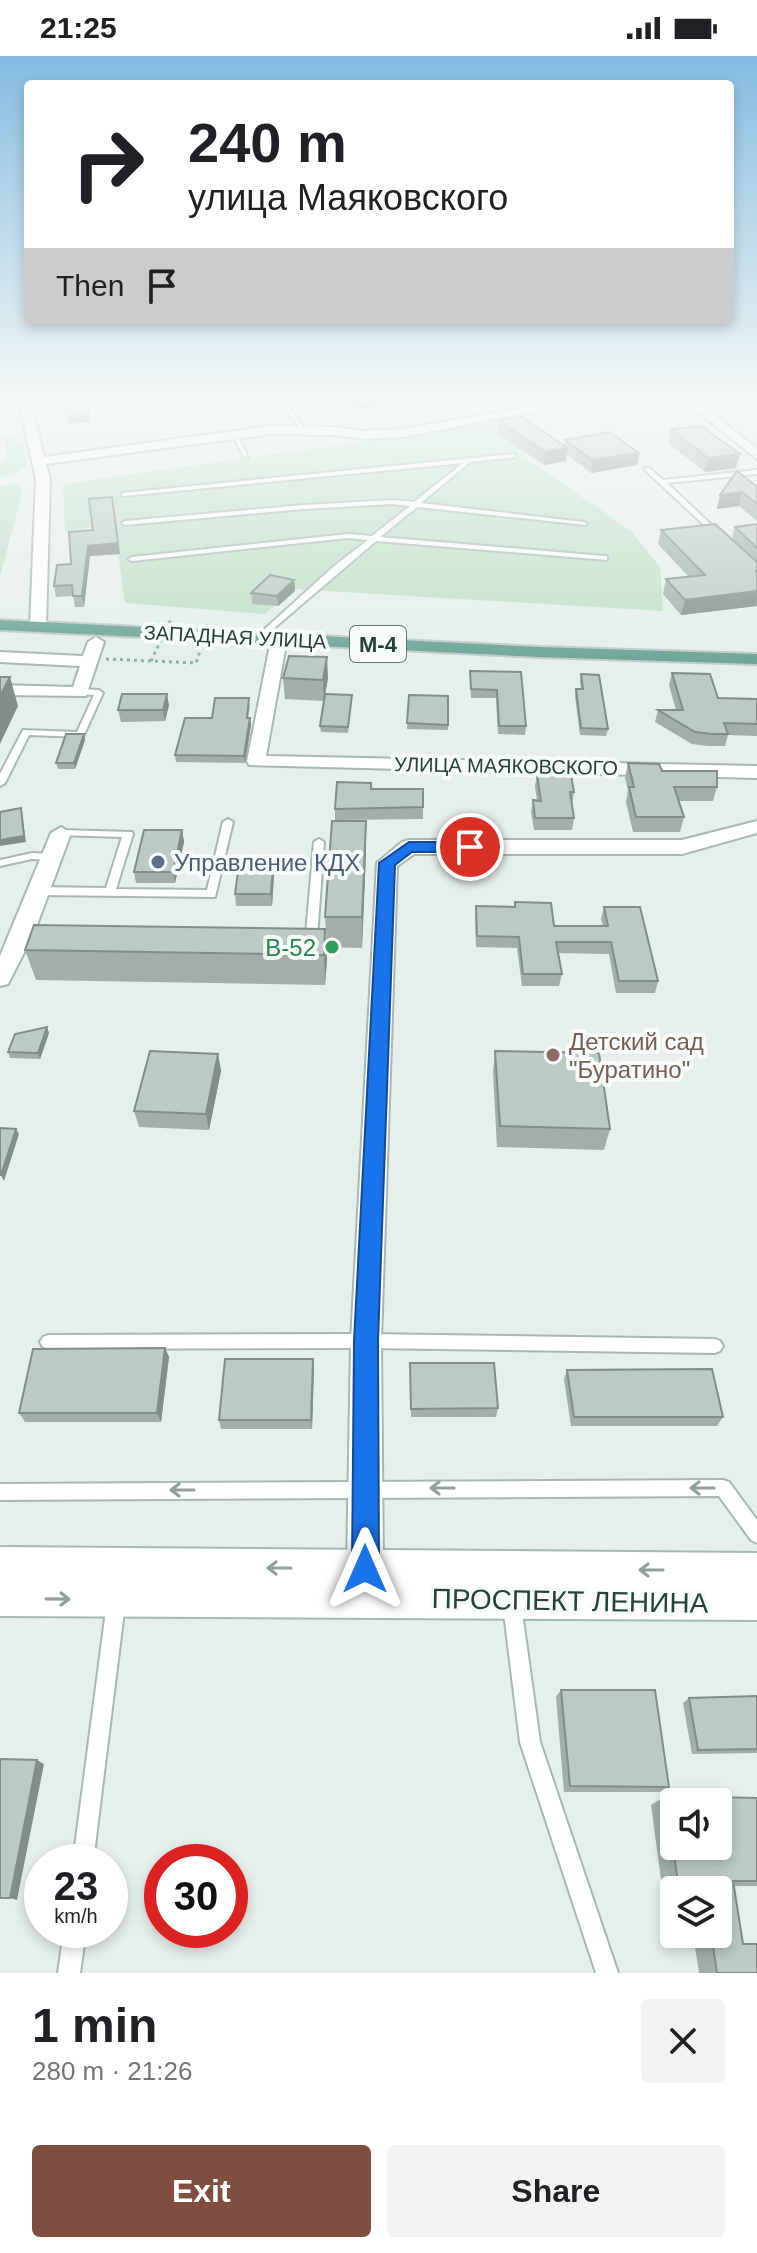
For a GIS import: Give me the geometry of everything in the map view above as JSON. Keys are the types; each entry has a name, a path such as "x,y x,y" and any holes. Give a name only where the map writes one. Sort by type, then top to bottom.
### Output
{"main road":[{"name":"ЗАПАДНАЯ УЛИЦА","path":"0,625 757,659"},
{"name":"ЗАПАДНАЯ УЛИЦА","path":"0,638 757,669"}],"street":[{"path":"38,627 43,488"},
{"path":"0,690 80,692 96,660 96,642"},
{"name":"УЛИЦА МАЯКОВСКОГО","path":"277,650 256,761 757,772"},
{"path":"0,657 96,660"},
{"path":"365,1569 366,1341 387,863 409,847 682,847 757,827"},
{"path":"0,978 30,933 38,891 61,833"},
{"name":"ПРОСПЕКТ ЛЕНИНА","path":"0,1565 120,1583 511,1602 757,1602"},
{"name":"ПРОСПЕКТ ЛЕНИНА","path":"0,1598 120,1583 365,1569 757,1571"}],"lane":[{"path":"124,494 184,488"},
{"path":"259,639 336,569 436,488"},
{"path":"669,488 725,543"},
{"path":"125,523 304,507 418,504 584,524"},
{"path":"132,559 348,536 604,558"},
{"path":"0,783 26,732 80,735 99,693 80,692"},
{"path":"38,891 211,894 228,822"},
{"path":"61,833 128,834 110,892"},
{"path":"296,938 311,938 319,842"},
{"path":"0,863 32,856 52,857"},
{"path":"48,1342 366,1341 715,1346"},
{"path":"0,1492 723,1488 757,1534"},
{"path":"85,1844 120,1583"},
{"path":"511,1602 530,1742 607,1973"},
{"path":"69,1973 72,1948"}],"path":[{"path":"151,661 172,617"},
{"path":"96,660 196,663 202,646"}],"green space":[{"path":"0,488 22,488 23,489 0,576"},
{"path":"63,488 570,488 631,531 660,567 663,611 294,589 265,614 125,603 114,525 65,531"}],"building":[{"path":"725,488 757,488 757,504 742,492 720,495"},
{"path":"112,497 118,543 88,546 82,596 73,596 72,585 54,586 57,565 71,564 69,532 93,530 89,499"},
{"path":"715,524 757,562 757,591 685,600 666,579 705,575 661,530"},
{"path":"757,524 757,548 735,527"},
{"path":"270,575 294,580 277,596 251,593"},
{"path":"289,656 327,657 323,680 283,678"},
{"path":"470,671 521,672 526,726 499,726 497,690 471,689"},
{"path":"672,673 710,674 718,698 757,699 757,724 724,723 728,734 695,732 658,710 683,710"},
{"path":"581,674 599,675 608,729 581,728 576,689 583,689"},
{"path":"0,677 10,677 0,696"},
{"path":"122,694 167,694 163,710 118,710"},
{"path":"325,694 352,695 348,727 320,726"},
{"path":"409,695 448,696 448,725 407,723"},
{"path":"215,698 249,698 247,718 250,718 244,756 175,755 185,718 212,718"},
{"path":"66,734 84,734 74,763 56,763"},
{"path":"628,763 659,764 662,771 717,771 717,787 674,787 684,817 636,817 629,787 634,787"},
{"path":"537,775 571,775 574,818 535,818 533,800 541,801"},
{"path":"337,782 371,783 371,789 423,789 423,807 335,809"},
{"path":"21,808 24,836 0,840 0,812"},
{"path":"332,821 366,821 362,917 325,917"},
{"path":"144,830 182,830 173,872 134,872"},
{"path":"239,864 273,864 271,894 235,894"},
{"path":"515,902 551,903 554,926 608,926 604,907 640,907 658,981 619,981 611,942 556,942 562,974 523,974 519,937 477,936 476,906 515,907"},
{"path":"34,925 325,929 324,955 25,950"},
{"path":"47,1027 38,1053 8,1052 15,1034"},
{"path":"150,1051 218,1054 206,1114 134,1111"},
{"path":"495,1051 599,1053 610,1129 500,1126"},
{"path":"0,1128 16,1129 1,1175 0,1175"},
{"path":"165,1348 157,1413 19,1413 33,1349"},
{"path":"225,1359 313,1359 311,1420 219,1420"},
{"path":"410,1363 494,1363 498,1408 411,1409"},
{"path":"712,1369 723,1417 574,1417 567,1370"},
{"path":"561,1690 655,1690 669,1787 570,1786"},
{"path":"757,1696 757,1749 698,1750 689,1698"},
{"path":"0,1759 37,1760 10,1898 0,1898"},
{"path":"732,1797 757,1798 757,1881 733,1881 743,1944 757,1944 757,1973 717,1973 713,1948 732,1948 732,1876 677,1876 675,1860 732,1860"}],"place":[{"name":"Управление КДХ","path":"158,862"},
{"name":"В-52","path":"332,947"},
{"name":"Детский сад \"Буратино\"","path":"553,1055"}],"route":[{"path":"365,1569 366,1341 387,863 409,847 470,847"}]}
